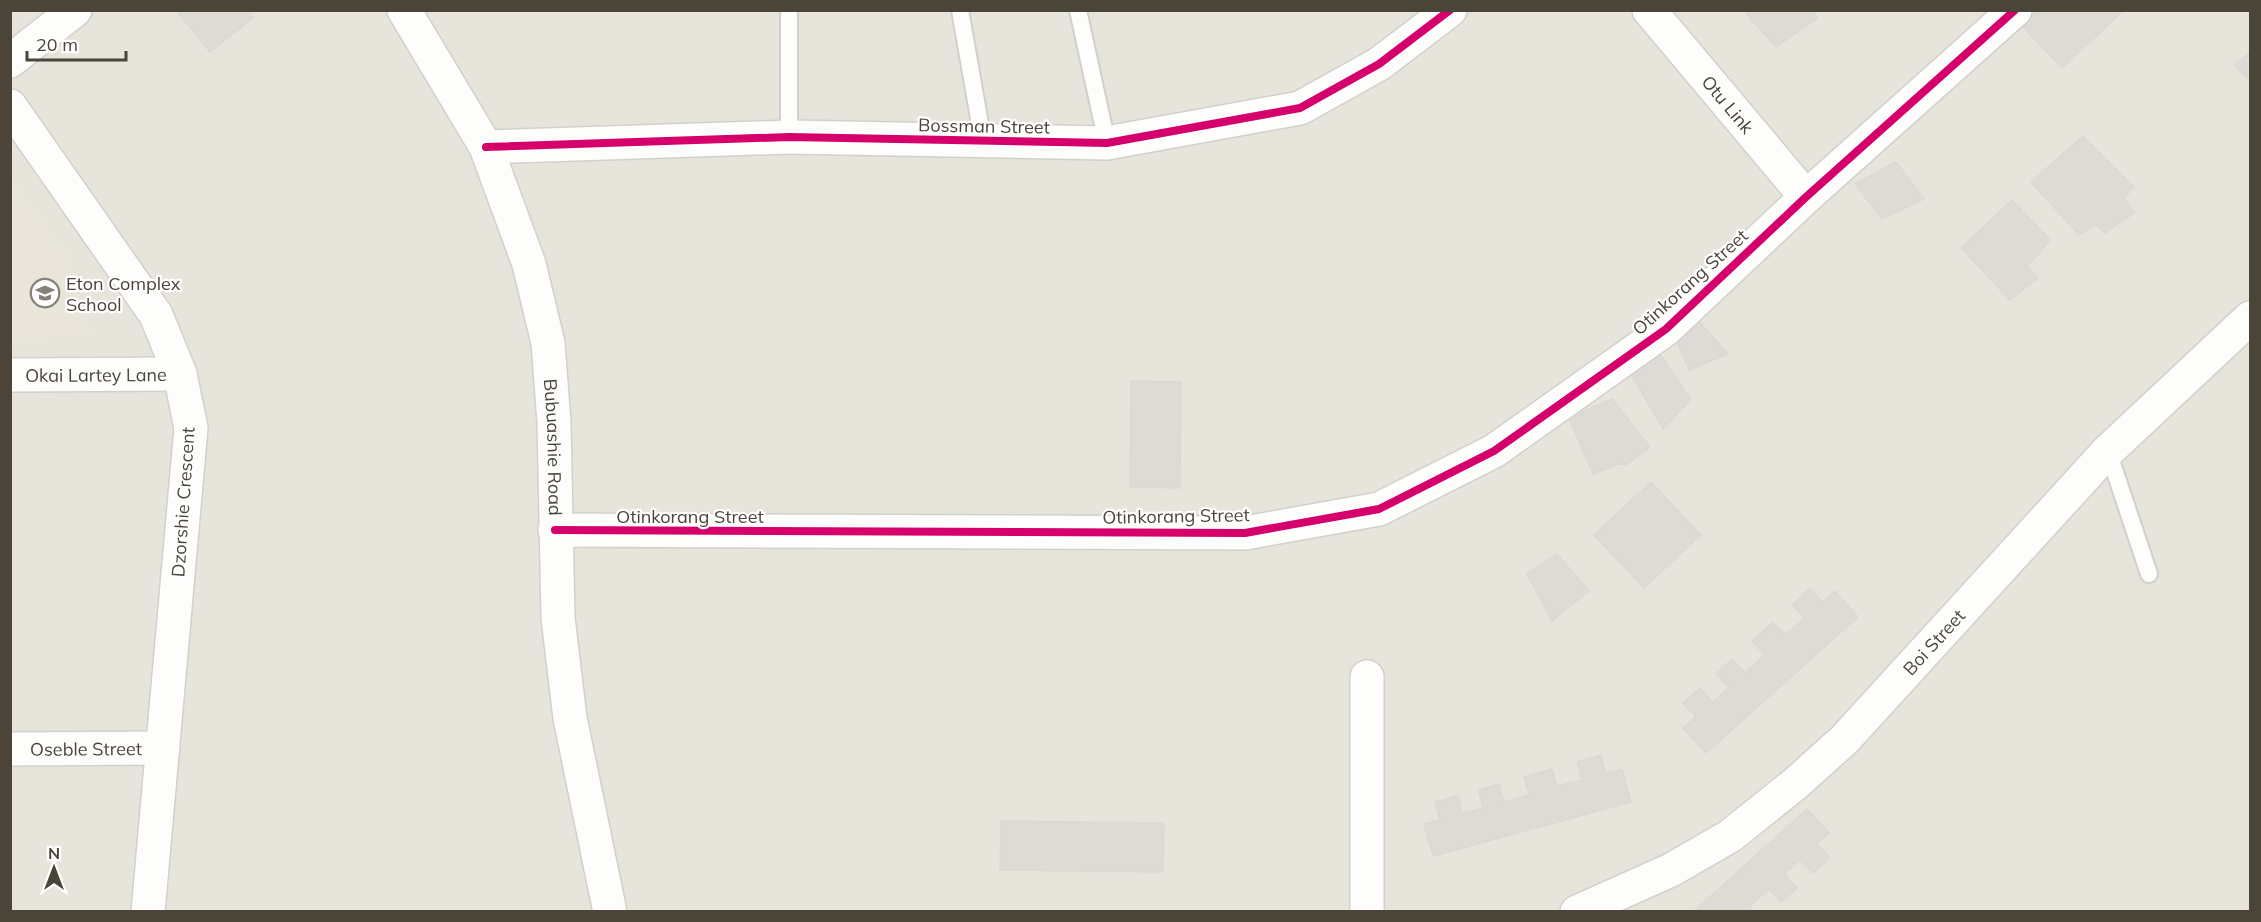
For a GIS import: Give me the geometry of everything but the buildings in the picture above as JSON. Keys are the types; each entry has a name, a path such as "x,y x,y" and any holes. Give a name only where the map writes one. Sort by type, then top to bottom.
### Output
{"street":[{"path":"10,61 75,10"},
{"name":"Bubuashie Road","path":"404,10 486,147 529,264 548,343 554,422 558,618 570,718 610,912"},
{"name":"Bossman Street","path":"486,147 789,137 1107,143 1300,108 1378,64 1450,10"},
{"name":"Otu Link","path":"1649,10 1806,197"},
{"name":"Otinkorang Street","path":"555,530 1245,533 1378,509 1494,451 1666,329 1806,197 2015,10"},
{"name":"Dzorshie Crescent","path":"10,106 156,315 180,374 191,428 148,912"},
{"name":"Boi Street","path":"1576,912 1671,870 1730,836 1795,784 1844,740 2108,451 2250,318"},
{"name":"Okai Lartey Lane","path":"10,375 180,374"},
{"path":"1367,677 1367,912"},
{"name":"Oseble Street","path":"10,749 163,748"}],"lane":[{"path":"960,10 983,141"},
{"path":"1078,10 1107,143"},
{"path":"789,13 789,137"},
{"path":"2108,451 2149,574"}],"shaded area":[{"path":"11,11 2250,11 2250,911 11,911"},
{"name":"Eton Complex School","path":"10,175 67,250 93,337 11,340"}],"cycle path":[{"path":"486,147 789,137 1107,143 1300,108 1379,64 1450,10"},
{"path":"555,530 1245,533 1379,509 1494,451 1666,329 1806,197 2015,10"}],"place":[{"name":"Eton Complex School","path":"45,293"}]}
